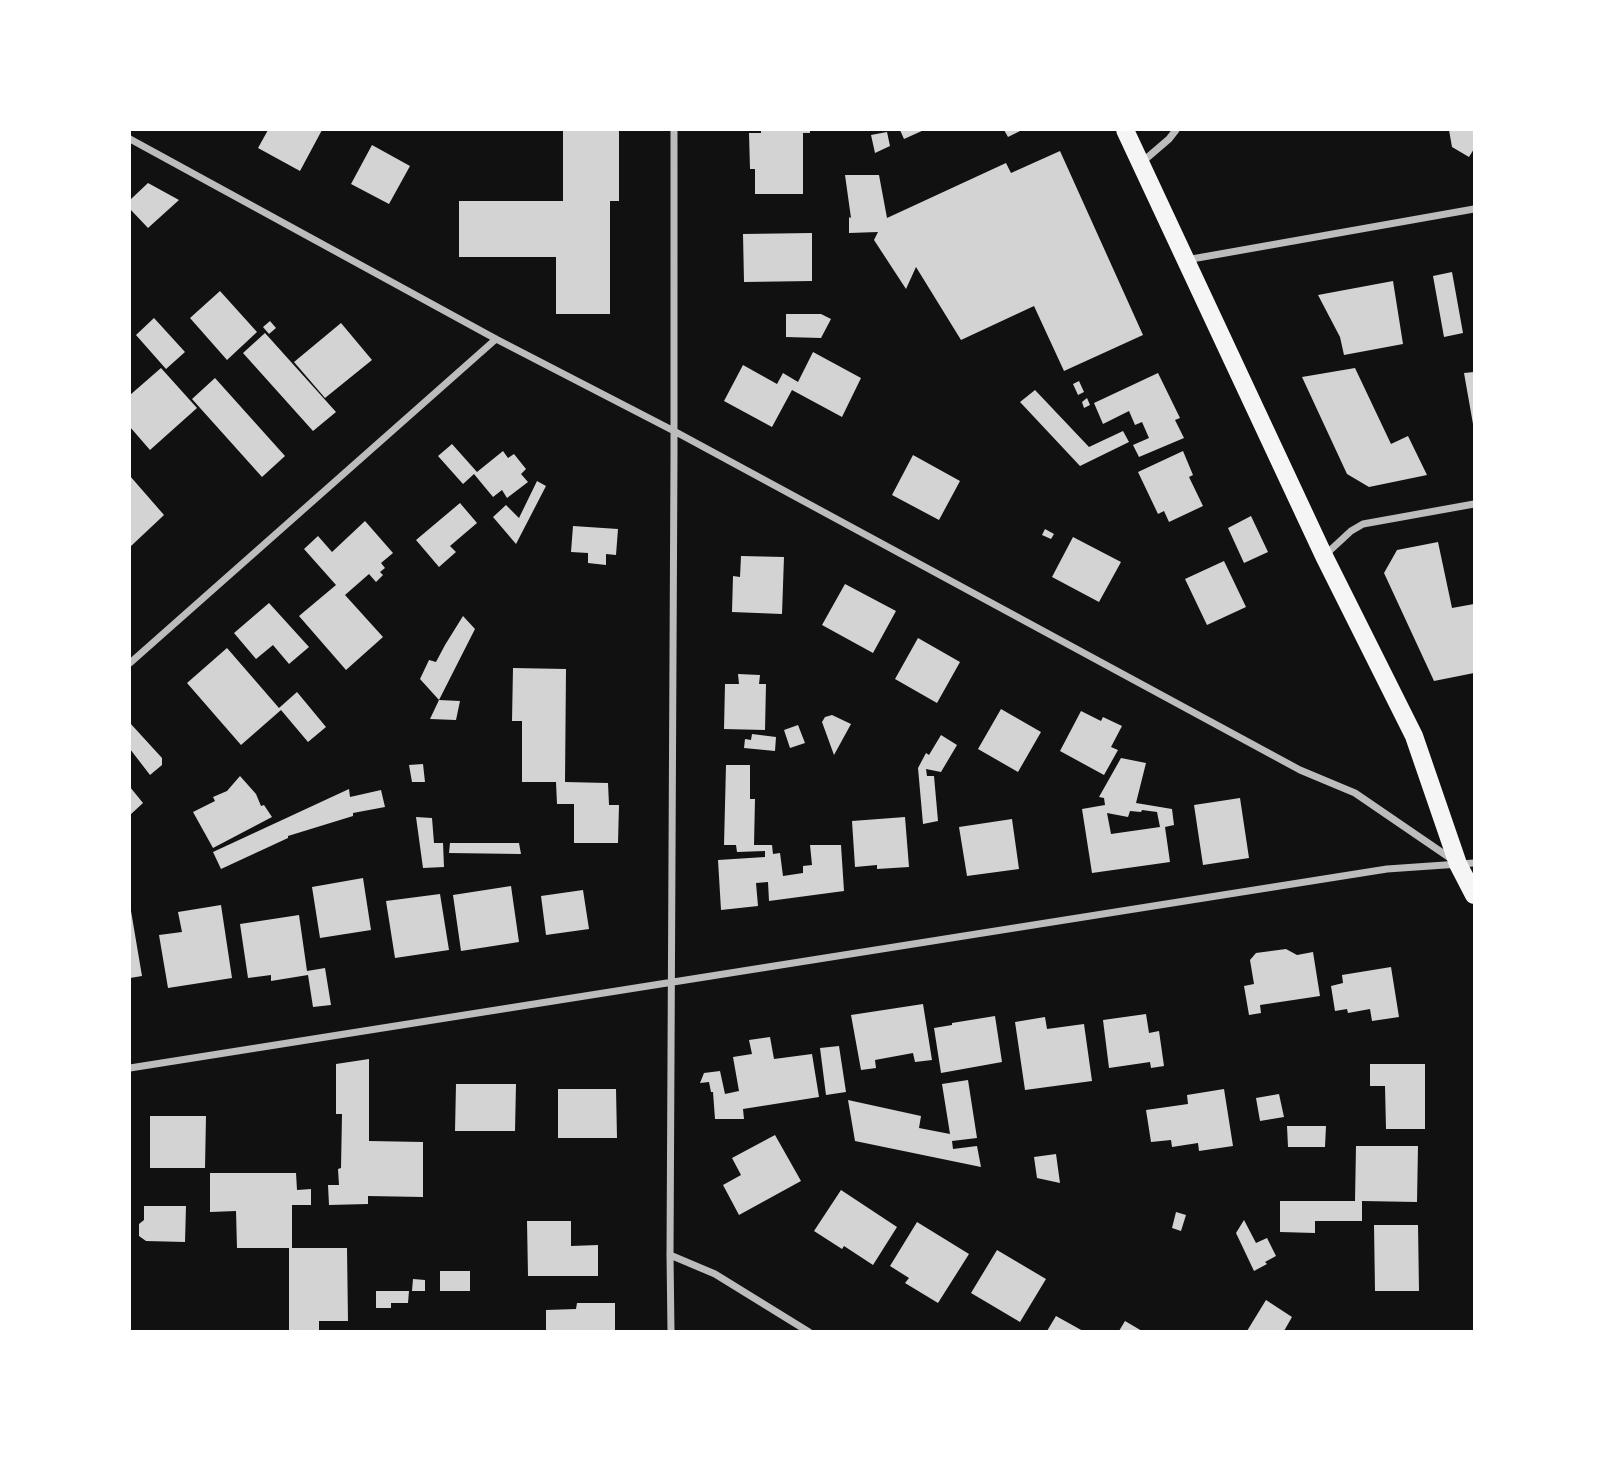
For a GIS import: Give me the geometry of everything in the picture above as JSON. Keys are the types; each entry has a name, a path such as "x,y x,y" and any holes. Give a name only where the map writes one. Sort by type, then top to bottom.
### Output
{"main road":[{"path":"1125,130 1324,556 1414,736 1466,863 1475,895"}],"street":[{"path":"671,1332 674,130"},
{"path":"1141,164 1176,130"},
{"path":"130,139 496,339 674,431 1300,770 1354,793 1466,863 1475,875"},
{"path":"1185,261 1475,209"},
{"path":"130,663 496,339"},
{"path":"1324,556 1351,531 1363,524 1475,504"},
{"path":"130,1068 1387,869 1466,863"},
{"path":"670,1255 715,1274 809,1332"}],"building":[{"path":"268,130 322,130 300,171 258,148"},
{"path":"563,130 619,130 619,201 610,201 610,314 556,314 556,257 459,257 459,201 563,201"},
{"path":"761,130 810,130 810,133 803,133 803,194 755,194 755,169 750,169 749,133 761,133"},
{"path":"900,130 924,130 904,139"},
{"path":"1004,130 1022,130 1008,137"},
{"path":"1449,130 1474,130 1474,149 1469,157 1452,147"},
{"path":"887,132 890,146 875,153 871,135"},
{"path":"372,145 410,166 389,204 351,184"},
{"path":"1060,151 1143,335 1064,371 1034,306 961,340 916,267 906,289 874,240 878,232 849,233 849,217 851,218 845,175 879,175 887,218 1006,163 1011,173"},
{"path":"148,183 179,200 148,228 130,209 130,200"},
{"path":"812,233 812,281 744,282 743,234"},
{"path":"1452,272 1463,333 1444,337 1433,276"},
{"path":"1393,281 1403,344 1344,355 1340,337 1318,295"},
{"path":"220,291 257,332 227,360 190,318"},
{"path":"786,314 821,314 831,319 821,338 786,337"},
{"path":"154,318 185,352 166,369 136,335"},
{"path":"270,321 276,328 269,334 263,327"},
{"path":"341,323 372,360 325,398 294,362"},
{"path":"265,333 336,412 313,431 243,353"},
{"path":"813,352 861,378 842,417 792,390 772,427 724,401 743,365 777,384 783,373 798,382"},
{"path":"161,368 197,408 150,450 130,427 130,395"},
{"path":"1355,368 1391,444 1408,436 1427,475 1369,487 1347,474 1302,377"},
{"path":"1474,372 1474,423 1473,424 1464,373"},
{"path":"1158,373 1180,418 1175,420 1184,438 1139,457 1133,445 1149,438 1142,422 1135,425 1129,411 1103,424 1094,403"},
{"path":"215,378 285,456 262,477 192,399"},
{"path":"1079,381 1084,392 1078,395 1073,384"},
{"path":"1035,390 1089,447 1123,431 1129,442 1080,466 1020,402"},
{"path":"1087,398 1090,405 1084,408 1082,402"},
{"path":"452,444 477,472 503,451 508,458 514,454 526,469 521,474 528,482 507,498 502,490 493,497 474,474 463,484 438,456"},
{"path":"1183,451 1193,475 1189,477 1203,506 1169,522 1164,511 1158,514 1138,472"},
{"path":"913,455 960,481 939,520 892,495"},
{"path":"130,476 164,515 130,547"},
{"path":"537,481 546,486 516,544 493,517 506,505 519,518"},
{"path":"460,503 477,523 450,546 456,552 439,567 416,540"},
{"path":"1251,516 1268,552 1244,563 1228,528"},
{"path":"365,521 393,553 381,563 385,568 380,572 383,575 376,582 369,574 345,595 383,637 346,670 299,616 336,585 304,549 318,536 332,552"},
{"path":"573,526 618,529 616,555 606,554 606,565 588,563 588,553 571,552"},
{"path":"1045,529 1054,534 1051,539 1042,535"},
{"path":"1073,537 1121,562 1099,602 1052,577"},
{"path":"1438,542 1452,608 1474,604 1474,673 1434,681 1384,573 1397,550"},
{"path":"741,556 784,557 782,614 732,612 733,576 740,577"},
{"path":"1224,561 1246,607 1207,625 1185,579"},
{"path":"845,584 896,611 873,653 822,625"},
{"path":"269,603 309,647 289,664 273,645 256,659 234,633"},
{"path":"463,616 475,629 439,700 420,679 429,660 436,662"},
{"path":"918,638 960,662 937,703 895,679"},
{"path":"227,648 279,708 297,692 326,727 308,742 281,710 241,745 187,683"},
{"path":"513,668 566,669 565,782 608,783 609,805 619,805 618,843 574,843 574,804 557,804 556,782 522,782 522,721 512,721"},
{"path":"738,674 760,675 759,684 766,684 765,730 724,729 725,684 739,684"},
{"path":"439,700 460,701 456,720 430,719"},
{"path":"1001,709 1041,732 1018,772 978,749"},
{"path":"1081,711 1101,721 1103,717 1122,726 1111,747 1118,750 1104,775 1060,751"},
{"path":"832,715 851,724 834,755 822,722 825,717"},
{"path":"130,723 162,758 162,765 150,775 130,749"},
{"path":"798,725 805,743 790,748 784,730"},
{"path":"752,734 776,737 775,751 744,748 745,739 751,740"},
{"path":"941,735 957,745 941,772 926,769 927,776 934,776 938,821 923,824 918,768"},
{"path":"1121,758 1146,763 1136,803 1172,809 1174,825 1165,827 1170,862 1092,873 1082,809 1105,805 1104,798 1099,797","holes":["1130,811 1157,812 1160,827 1111,834 1107,813 1128,817"]},
{"path":"423,764 425,782 412,782 409,765"},
{"path":"726,765 750,765 750,799 755,799 754,845 772,845 773,854 780,853 783,876 803,873 803,866 812,865 810,845 841,845 844,891 769,901 768,882 756,883 758,906 721,910 718,860 765,857 765,851 737,852 736,845 724,845"},
{"path":"240,776 272,817 213,848 193,812 215,801 213,797 227,791"},
{"path":"130,787 143,803 130,815"},
{"path":"349,789 350,797 381,790 385,807 353,813 353,816 288,836 221,869 213,852"},
{"path":"1240,798 1249,858 1203,865 1194,805"},
{"path":"416,817 432,818 434,843 443,843 444,867 423,868"},
{"path":"905,817 909,867 855,867 852,821"},
{"path":"1012,819 1019,869 967,876 959,827"},
{"path":"450,843 519,843 521,854 449,853"},
{"path":"363,878 371,930 320,938 312,887"},
{"path":"511,886 519,942 461,951 453,895"},
{"path":"583,890 589,929 546,935 541,896"},
{"path":"440,894 449,950 395,958 386,901"},
{"path":"221,905 232,978 168,988 159,935 182,932 178,912"},
{"path":"130,911 142,976 130,978"},
{"path":"299,915 307,971 325,968 331,1005 313,1007 308,975 271,981 271,975 248,978 240,924"},
{"path":"1286,949 1297,955 1313,952 1320,996 1260,1005 1261,1013 1249,1015 1244,986 1254,984 1250,960 1256,953"},
{"path":"1391,967 1399,1017 1372,1021 1370,1009 1348,1013 1347,1009 1335,1011 1331,986 1343,983 1342,975"},
{"path":"923,1004 932,1060 915,1062 913,1053 875,1060 876,1068 861,1070 851,1015"},
{"path":"1146,1014 1149,1033 1159,1031 1164,1066 1151,1068 1150,1062 1109,1068 1103,1020"},
{"path":"995,1016 1002,1062 941,1073 934,1028"},
{"path":"1045,1017 1047,1029 1084,1024 1092,1081 1025,1090 1015,1022"},
{"path":"770,1037 774,1059 812,1054 819,1097 743,1109 744,1119 715,1119 713,1092 709,1082 700,1083 704,1073 720,1071 725,1094 739,1091 733,1057 752,1054 749,1040"},
{"path":"839,1046 846,1092 826,1095 820,1048"},
{"path":"369,1059 369,1141 423,1142 423,1197 368,1196 368,1204 329,1205 328,1185 339,1185 338,1169 341,1168 342,1114 336,1114 336,1064"},
{"path":"1370,1064 1425,1064 1425,1129 1386,1129 1385,1086 1370,1086"},
{"path":"968,1080 977,1138 952,1141 953,1149 977,1146 981,1167 855,1141 848,1100 921,1116 919,1128 950,1134 942,1084"},
{"path":"456,1084 516,1084 515,1131 455,1131"},
{"path":"558,1089 616,1089 617,1138 558,1138"},
{"path":"1224,1089 1233,1146 1199,1151 1198,1143 1172,1147 1171,1140 1151,1142 1146,1110 1188,1104 1187,1095"},
{"path":"1279,1094 1284,1117 1260,1121 1256,1098"},
{"path":"150,1116 206,1116 205,1168 150,1168"},
{"path":"1287,1126 1326,1126 1325,1147 1288,1147"},
{"path":"775,1135 801,1181 739,1215 723,1185 741,1175 732,1158"},
{"path":"1356,1146 1418,1146 1417,1202 1362,1201 1362,1221 1315,1221 1315,1233 1280,1232 1280,1201 1355,1201"},
{"path":"1056,1154 1060,1183 1037,1178 1034,1157"},
{"path":"210,1173 296,1173 297,1190 311,1189 311,1205 292,1205 292,1248 347,1248 348,1321 319,1321 319,1331 289,1331 289,1248 237,1248 236,1211 210,1212"},
{"path":"841,1190 897,1227 873,1265 814,1231"},
{"path":"144,1206 186,1206 185,1242 146,1241 139,1236 139,1224 144,1220"},
{"path":"1176,1212 1186,1215 1181,1231 1172,1228"},
{"path":"1244,1220 1256,1243 1267,1238 1276,1256 1254,1271 1236,1233"},
{"path":"527,1221 571,1221 571,1246 598,1245 598,1276 528,1276"},
{"path":"917,1222 969,1254 938,1303 905,1283 909,1278 890,1266"},
{"path":"1374,1225 1418,1225 1419,1291 1375,1291"},
{"path":"997,1250 1046,1279 1020,1322 971,1293"},
{"path":"440,1271 470,1271 470,1291 440,1291"},
{"path":"413,1279 425,1280 425,1291 412,1291"},
{"path":"376,1291 409,1291 408,1303 391,1303 391,1308 376,1308"},
{"path":"1266,1300 1292,1317 1284,1331 1247,1331"},
{"path":"577,1303 615,1303 615,1331 546,1331 546,1310 576,1309"},
{"path":"1056,1316 1083,1331 1047,1331"},
{"path":"1125,1321 1142,1331 1119,1331"}]}
